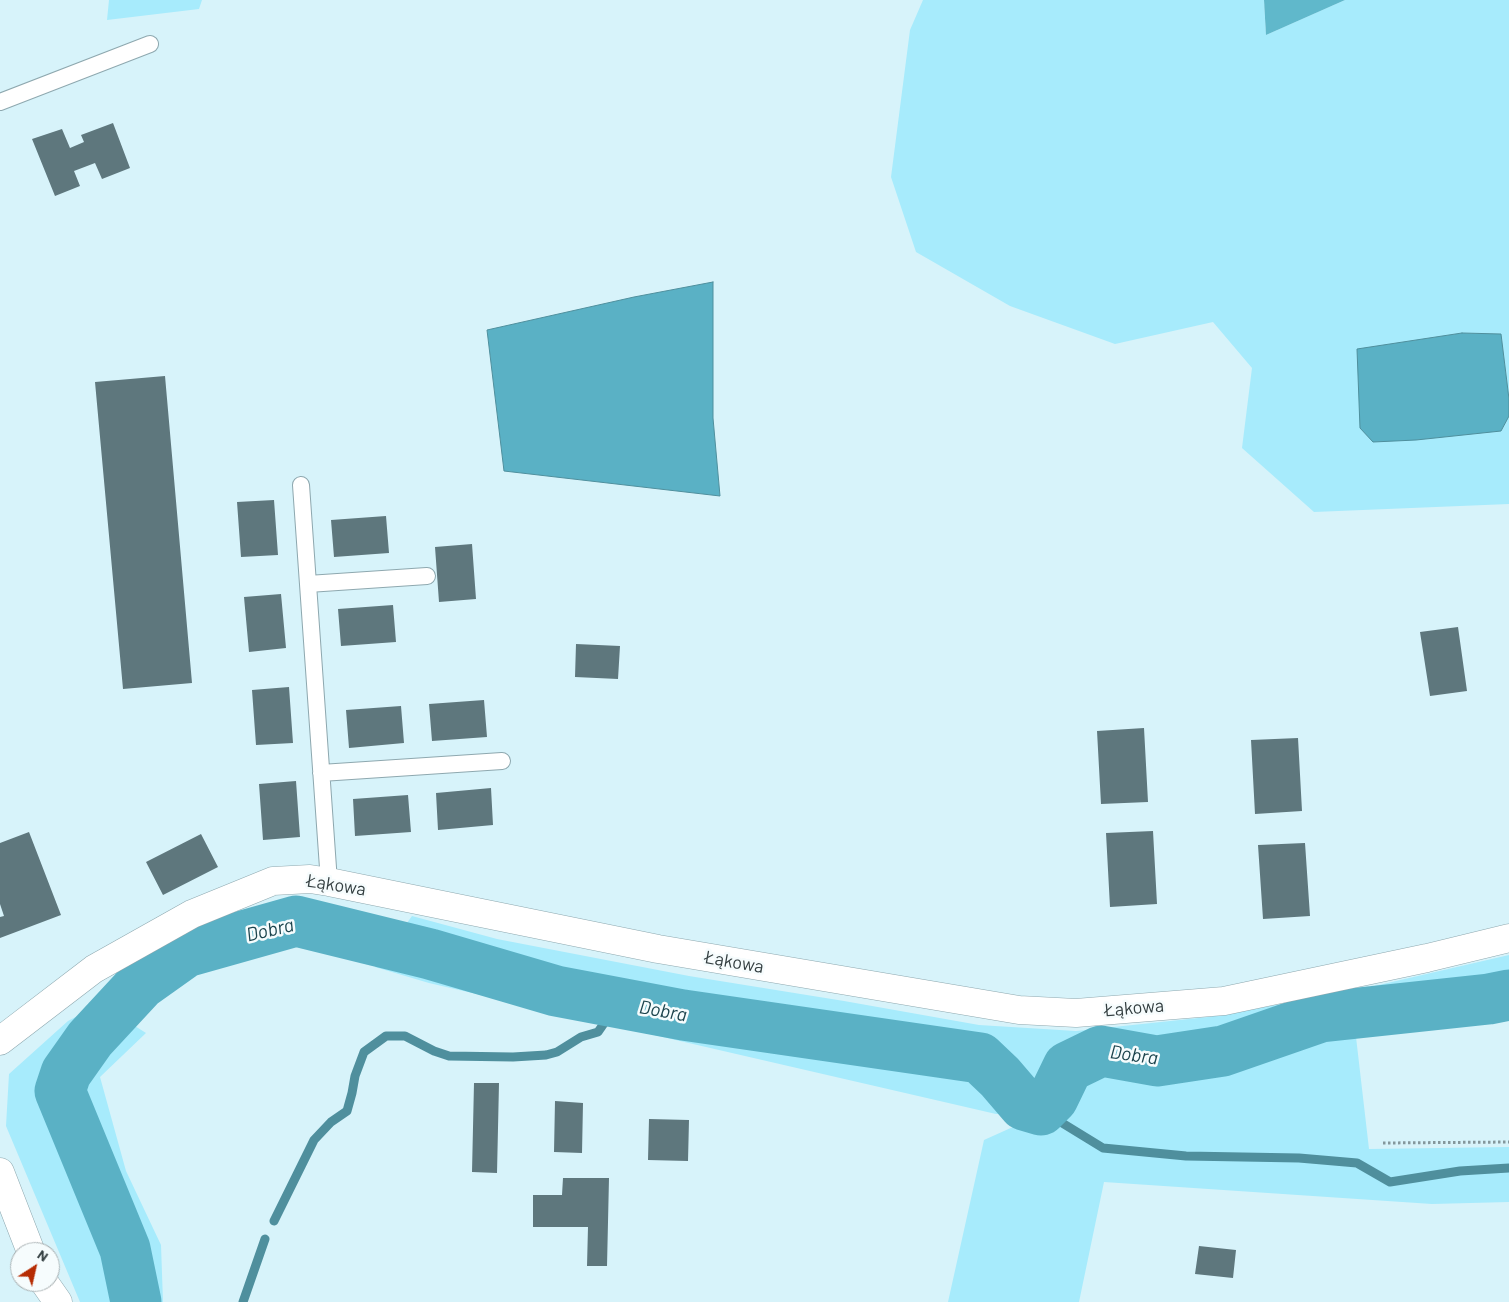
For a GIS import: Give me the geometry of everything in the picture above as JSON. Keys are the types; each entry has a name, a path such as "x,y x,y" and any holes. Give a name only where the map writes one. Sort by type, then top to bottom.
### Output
{"street":[{"name":"Łąkowa","path":"0,1041 94,969 192,914 273,880 310,879 329,882 658,949 1019,1010 1076,1013 1224,1000 1427,958 1509,938"},
{"path":"0,1172 27,1242"}],"lane":[{"path":"0,102 150,44"},
{"path":"301,485 329,882"},
{"path":"308,584 427,576"},
{"path":"321,773 502,761"}],"path":[{"path":"1383,1143 1509,1142"}],"shaded area":[{"path":"109,0 202,0 199,9 107,20"},
{"path":"923,0 1264,0 1266,35 1345,0 1509,0 1509,399 1501,334 1462,333 1357,350 1501,431 1509,416 1509,504 1314,512 1242,448 1252,368 1213,322 1115,344 1010,306 916,252 891,177 910,30"},
{"path":"1264,0 1345,0 1266,35"},
{"path":"713,282 713,418 720,496 504,471 487,330 634,297"},
{"path":"1462,333 1501,334 1509,399 1509,416 1501,431 1416,440 1373,442 1360,428 1357,349"},
{"path":"412,916 497,939 689,976 979,1025 1076,1031 1208,1017 1344,993 1509,955 1509,1012 1356,1037 1369,1149 1509,1147 1509,1202 1432,1204 1104,1182 1079,1302 948,1302 984,1140 1024,1122 1064,1113 996,1114 429,983 375,967"},
{"path":"100,1004 146,1033 100,1077 126,1171 161,1245 163,1302 80,1302 60,1254 60,1242 55,1242 6,1126 9,1074 68,1021"}],"building":[{"path":"113,123 130,168 102,179 95,163 74,171 80,186 55,196 32,139 62,129 70,148 84,142 81,135"},
{"path":"165,376 192,683 123,689 95,382"},
{"path":"274,500 278,555 241,557 237,502"},
{"path":"386,516 389,553 334,557 331,520"},
{"path":"472,544 476,599 439,602 435,547"},
{"path":"281,594 286,648 249,652 244,597"},
{"path":"393,605 396,642 341,646 338,609"},
{"path":"1458,627 1467,691 1430,696 1420,632"},
{"path":"576,644 620,646 618,679 575,677"},
{"path":"289,687 293,743 256,745 252,690"},
{"path":"484,700 487,737 432,741 429,704"},
{"path":"401,706 404,743 349,748 346,710"},
{"path":"1144,728 1148,802 1101,804 1097,731"},
{"path":"1298,738 1302,811 1255,814 1251,740"},
{"path":"296,781 300,837 263,840 259,784"},
{"path":"491,788 493,825 438,830 436,793"},
{"path":"408,795 411,832 355,836 353,799"},
{"path":"1153,831 1157,904 1110,907 1106,833"},
{"path":"29,832 61,915 0,938 0,917 4,916 0,904 0,843"},
{"path":"201,834 218,867 163,895 146,862"},
{"path":"1305,843 1310,916 1263,919 1258,845"},
{"path":"474,1083 499,1083 497,1173 472,1172"},
{"path":"555,1101 583,1103 582,1153 554,1152"},
{"path":"649,1119 689,1120 688,1161 648,1160"},
{"path":"563,1178 609,1178 607,1266 587,1266 588,1227 533,1227 533,1195 562,1195"},
{"path":"1199,1246 1236,1250 1233,1278 1195,1274"}],"waterway":[{"name":"Dobra","path":"136,1302 125,1249 60,1091 66,1073 90,1039 141,984 186,952 296,921 430,954 556,991 683,1015 980,1058 1000,1077 1024,1105 1041,1110 1053,1098 1068,1067 1101,1051 1157,1061 1223,1051 1321,1017 1489,999 1509,995"},
{"path":"274,1221 314,1140 331,1122 347,1111 355,1076 364,1052 386,1036 405,1036 434,1051 449,1056 513,1057 546,1055 557,1052 581,1037 598,1032 618,1003"},
{"path":"1041,1110 1103,1148 1186,1156 1299,1158 1357,1163 1390,1182 1460,1171 1509,1168"},
{"path":"243,1302 265,1239"}]}
